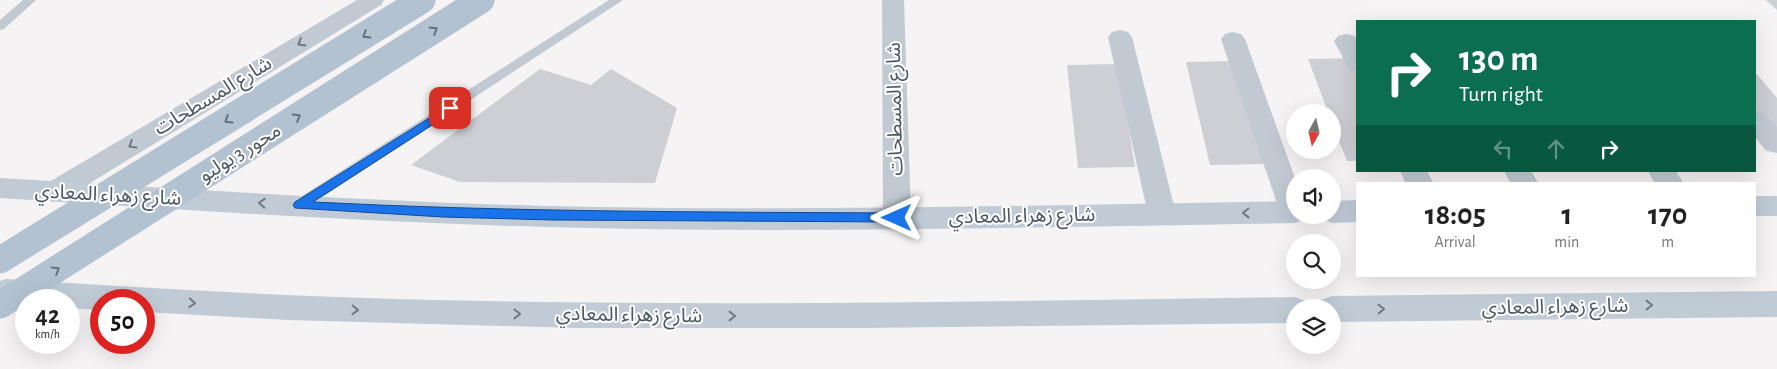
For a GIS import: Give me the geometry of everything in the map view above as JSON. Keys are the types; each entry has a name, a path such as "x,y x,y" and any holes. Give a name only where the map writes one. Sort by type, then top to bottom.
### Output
{"main road":[{"name":"محور 3 يوليو","path":"0,260 422,0"},
{"name":"محور 3 يوليو","path":"0,305 481,0"},
{"name":"شارع زهراء المعادي","path":"0,188 443,213 580,216 897,218 1286,212"},
{"path":"1756,206 1777,206"},
{"path":"1341,212 1356,211"},
{"name":"شارع زهراء المعادي","path":"0,291 90,297"},
{"name":"شارع زهراء المعادي","path":"155,301 250,307 576,315 879,315 1286,310"},
{"name":"شارع زهراء المعادي","path":"1341,309 1777,304"}],"street":[{"name":"شارع المسطحات","path":"54,192 373,0"},
{"name":"شارع المسطحات","path":"893,0 897,218"},
{"path":"1120,37 1162,214"},
{"path":"1233,39 1286,187"},
{"path":"1346,40 1356,59"},
{"path":"1756,121 1777,144"}],"lane":[{"path":"0,26 30,0"},
{"path":"299,205 617,0"}],"building":[{"path":"1766,0 1777,0 1777,10"},
{"path":"1356,58 1356,161 1347,161 1341,146 1341,104 1325,104 1308,59"},
{"path":"1237,61 1267,164 1210,165 1186,62"},
{"path":"1118,64 1135,167 1078,168 1067,65"},
{"path":"540,69 591,85 611,69 677,108 655,183 460,182 411,165"},
{"path":"1756,73 1777,98 1777,151 1766,151 1756,138"}],"route":[{"path":"450,108 299,205 443,213 553,216 897,218"}]}
